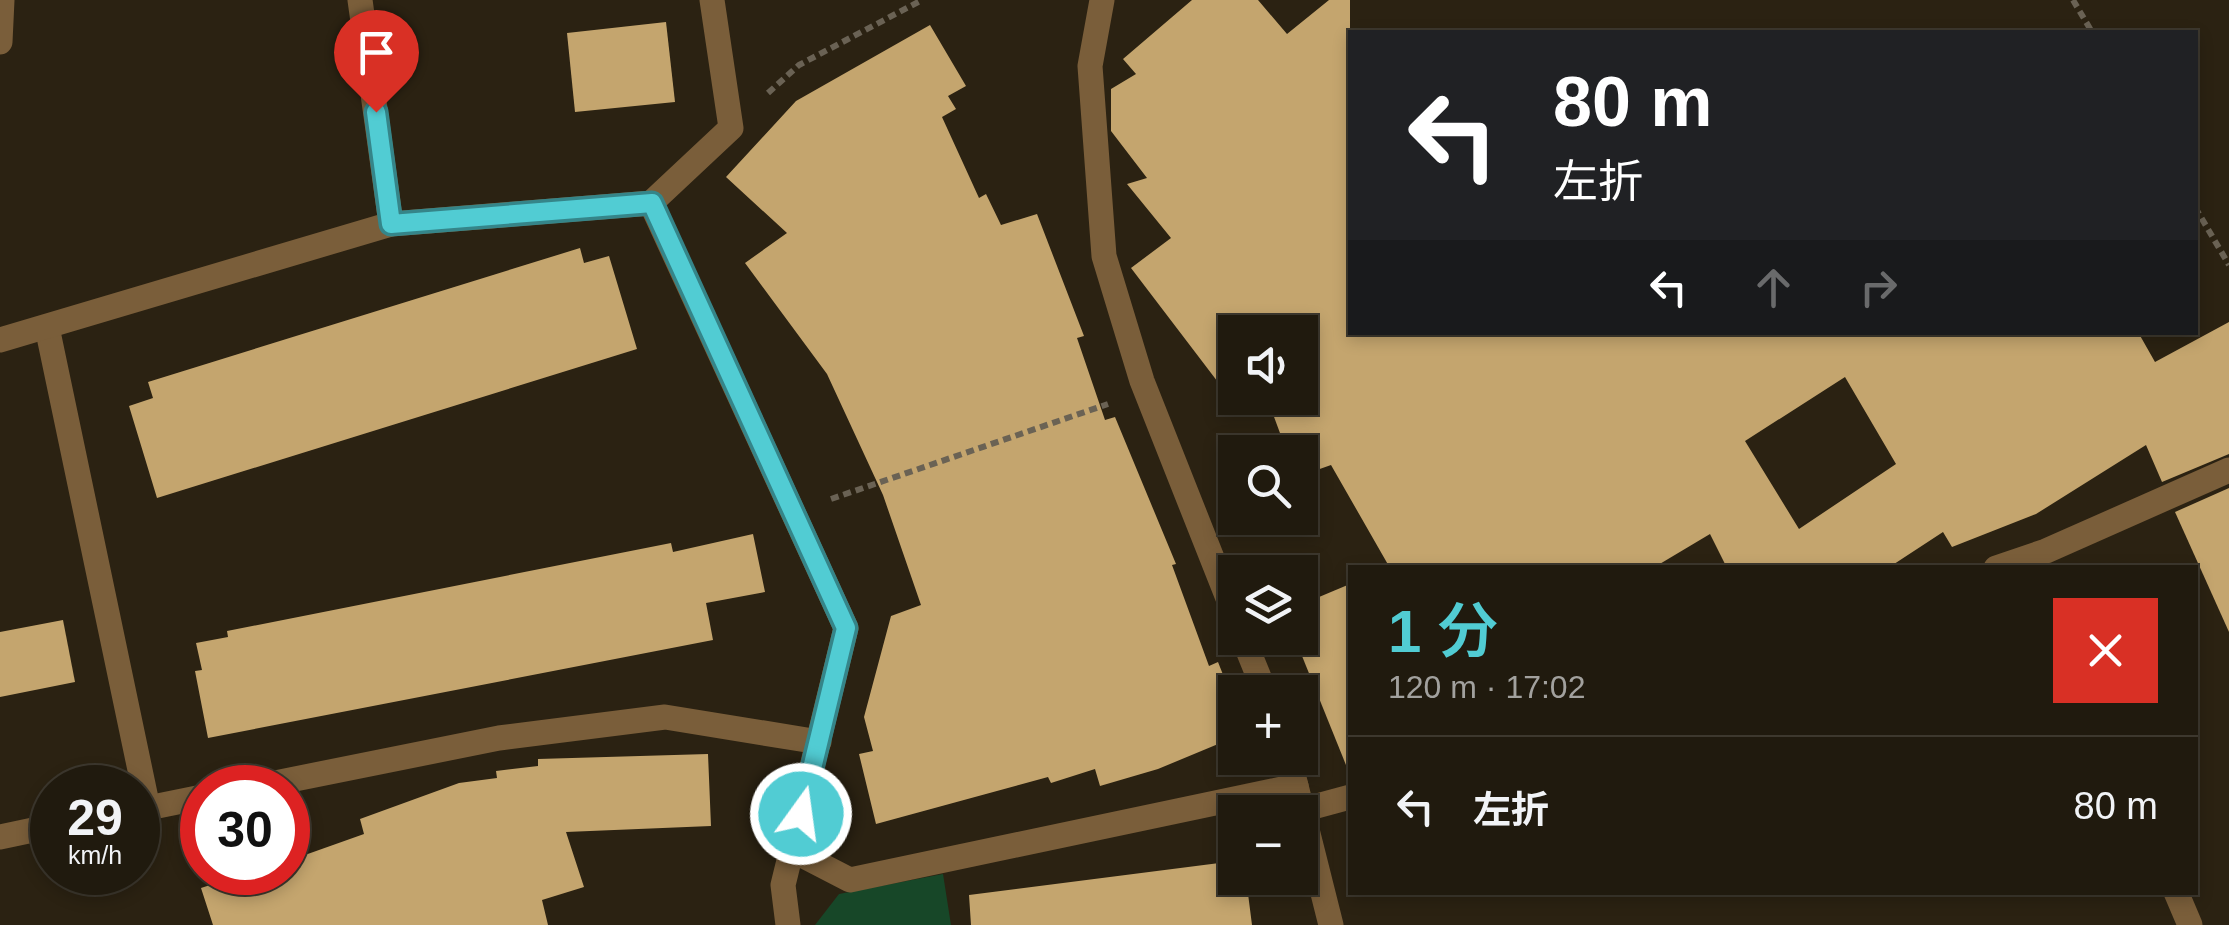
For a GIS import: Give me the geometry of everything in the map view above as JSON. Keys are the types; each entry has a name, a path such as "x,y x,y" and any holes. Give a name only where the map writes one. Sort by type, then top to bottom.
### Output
{"street":[{"path":"0,42 2,0"},
{"path":"360,0 391,224"},
{"path":"0,340 391,224 652,203 731,128 712,0"},
{"path":"1102,0 1090,66 1104,256 1147,391 1218,573"},
{"path":"652,203 846,628 783,884 788,925"},
{"path":"47,326 134,765"},
{"path":"2014,565 2050,559 2229,470"},
{"path":"310,776 498,738 665,717 819,742"},
{"path":"1318,798 1348,797"},
{"path":"792,850 850,880 1218,813"},
{"path":"0,837 30,831"},
{"path":"1318,871 1332,925"},
{"path":"2177,895 2190,925"}],"path":[{"path":"731,128 799,65 922,0"},
{"path":"2073,0 2091,30"},
{"path":"2198,213 2229,265"},
{"path":"792,512 1147,391"}],"green space":[{"path":"943,874 951,925 815,925 839,894"}],"building":[{"path":"1192,0 1258,0 1287,34 1329,0 1350,0 1348,335 2140,335 2155,362 2229,322 2229,454 2162,482 2146,445 2036,514 1952,547 1943,532 1893,565 1726,565 1710,534 1658,565 1388,565 1331,465 1318,470 1318,435 1281,435 1273,415 1318,415 1318,315 1218,315 1218,382 1131,268 1171,238 1127,184 1147,178 1111,131 1111,89 1136,74 1123,59","holes":["1845,377 1896,464 1799,529 1745,441"]},
{"path":"666,22 675,102 575,112 567,33"},
{"path":"930,25 966,86 948,96 956,109 942,117 979,198 986,194 1001,225 1037,214 1084,336 1077,338 1105,420 1115,417 1176,564 1172,565 1209,666 1218,662 1223,675 1218,675 1218,744 1158,769 1100,786 1095,769 1051,783 1048,777 876,824 859,754 873,751 864,717 891,616 921,605 883,495 827,374 745,263 787,233 726,177 796,101"},
{"path":"580,248 584,263 609,256 637,349 157,498 129,406 153,398 148,382"},
{"path":"2229,488 2229,632 2175,512"},
{"path":"753,534 765,592 706,603 713,640 208,738 195,671 202,670 196,643 228,637 227,631 671,543 673,552"},
{"path":"1348,585 1348,770 1318,696 1318,675 1310,675 1302,655 1318,655 1318,597"},
{"path":"63,620 75,682 0,697 0,632"},
{"path":"708,754 711,826 566,832 584,887 542,900 548,925 213,925 203,895 310,895 310,853 364,834 360,819 459,783 497,778 496,771 538,766 538,759"},
{"path":"1218,863 1218,895 1248,895 1252,925 971,925 969,895"}],"route":[{"path":"376,112 391,224 652,203 846,628 801,814"}]}
